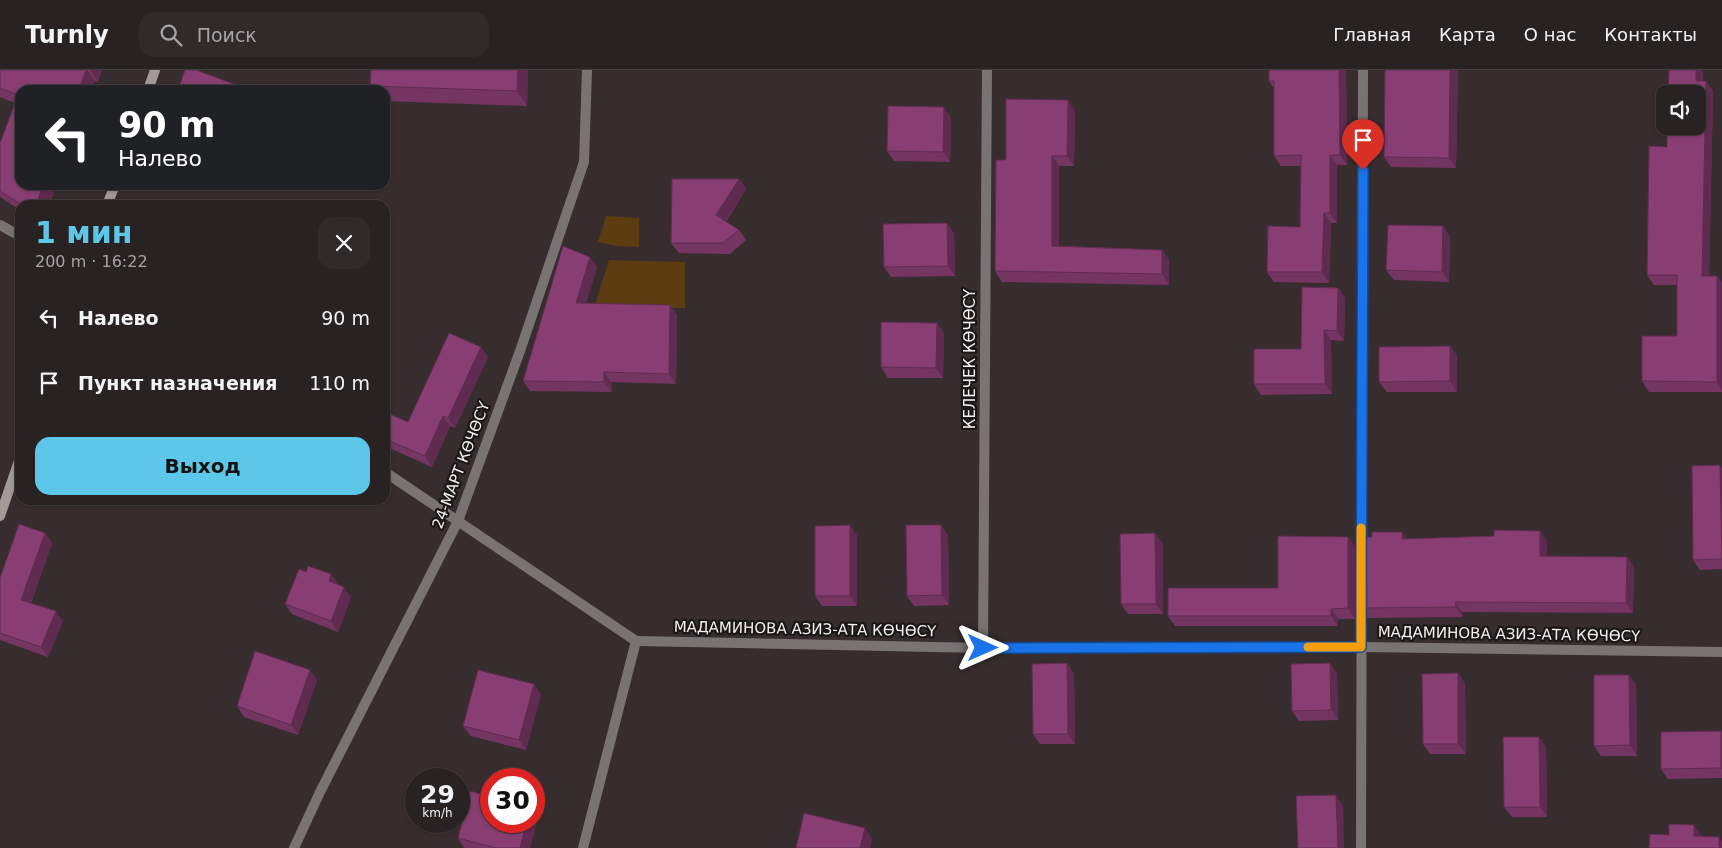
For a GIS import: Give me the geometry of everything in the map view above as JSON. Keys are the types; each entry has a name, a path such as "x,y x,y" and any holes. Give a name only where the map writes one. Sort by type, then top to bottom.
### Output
{"main road":[{"path":"150,85 155,70"},
{"path":"0,516 15,472"}],"street":[{"name":"24-МАРТ КӨЧӨСҮ","path":"294,848 320,792 458,521 520,351 584,162 587,70"},
{"name":"КЕЛЕЧЕК КӨЧӨСҮ","path":"983,648 987,70"},
{"path":"1361,848 1363,70"},
{"path":"0,225 15,233"},
{"path":"390,475 636,641 583,848"},
{"name":"МАДАМИНОВА АЗИЗ-АТА КӨЧӨСҮ","path":"636,641 983,648 1361,647 1722,652"}],"shaded area":[{"path":"606,216 639,218 639,247 616,246 598,242"},
{"path":"609,260 685,262 685,308 594,308"}],"building":[{"path":"0,70 86,70 81,85 15,85 15,94 0,88"},
{"path":"185,70 196,70 234,84 234,85 180,85"},
{"path":"371,70 518,70 517,91 370,85"},
{"path":"1269,70 1339,70 1340,155 1330,155 1330,213 1324,213 1322,272 1267,272 1268,226 1300,227 1301,155 1274,156 1274,81 1269,81"},
{"path":"1385,70 1450,70 1449,158 1384,157"},
{"path":"1669,70 1696,70 1696,81 1706,81 1706,85 1668,85"},
{"path":"1006,99 1068,100 1067,156 1052,156 1052,246 1162,250 1162,274 995,271 996,160 1006,160"},
{"path":"15,103 15,190 41,190 38,200 15,201 0,191 0,143"},
{"path":"888,106 944,107 943,152 887,151"},
{"path":"1667,135 1705,135 1702,276 1717,276 1717,382 1642,381 1642,336 1677,336 1677,275 1647,275 1649,146 1667,147"},
{"path":"672,179 739,179 716,215 739,230 723,243 671,243"},
{"path":"947,223 948,266 884,267 883,224"},
{"path":"1388,225 1443,226 1442,272 1386,270"},
{"path":"563,246 590,257 576,303 670,305 669,374 604,372 604,382 523,381"},
{"path":"1302,287 1338,288 1337,331 1324,330 1325,384 1254,384 1254,349 1301,349"},
{"path":"881,322 937,323 936,368 881,367"},
{"path":"449,333 481,347 448,418 443,416 425,456 390,441 390,414 408,422"},
{"path":"1450,346 1450,381 1379,382 1379,347"},
{"path":"1720,465 1722,559 1693,560 1692,466"},
{"path":"19,524 45,533 21,600 56,611 41,647 0,633 0,578"},
{"path":"850,525 850,596 815,596 815,526"},
{"path":"906,525 941,525 942,595 907,596"},
{"path":"1494,530 1540,531 1540,556 1627,557 1626,603 1455,602 1456,607 1361,608 1362,537 1372,537 1372,532 1402,532 1402,539 1494,536"},
{"path":"1155,533 1156,604 1121,604 1120,534"},
{"path":"1278,536 1348,537 1348,608 1331,609 1331,616 1168,616 1168,588 1278,588"},
{"path":"308,566 331,574 329,581 344,587 331,621 285,604 299,569 306,572"},
{"path":"255,651 310,670 291,725 237,706"},
{"path":"1067,663 1068,734 1033,734 1032,664"},
{"path":"1330,663 1331,710 1292,711 1291,664"},
{"path":"478,670 534,684 519,740 463,726"},
{"path":"1458,673 1458,744 1423,744 1422,674"},
{"path":"1594,675 1629,675 1630,745 1594,746"},
{"path":"1721,731 1721,768 1661,769 1661,732"},
{"path":"1503,737 1539,737 1540,807 1504,807"},
{"path":"470,791 480,794 480,833 524,833 520,848 496,848 458,838 459,833 470,833"},
{"path":"1336,795 1338,848 1298,848 1296,796"},
{"path":"804,813 865,828 860,848 796,848"},
{"path":"1669,824 1694,825 1694,836 1719,837 1719,848 1649,848 1650,834 1669,835"}],"slow traffic":[{"path":"1308,647 1361,647 1361,528"}],"route":[{"path":"983,648 1361,647 1363,170"}]}
